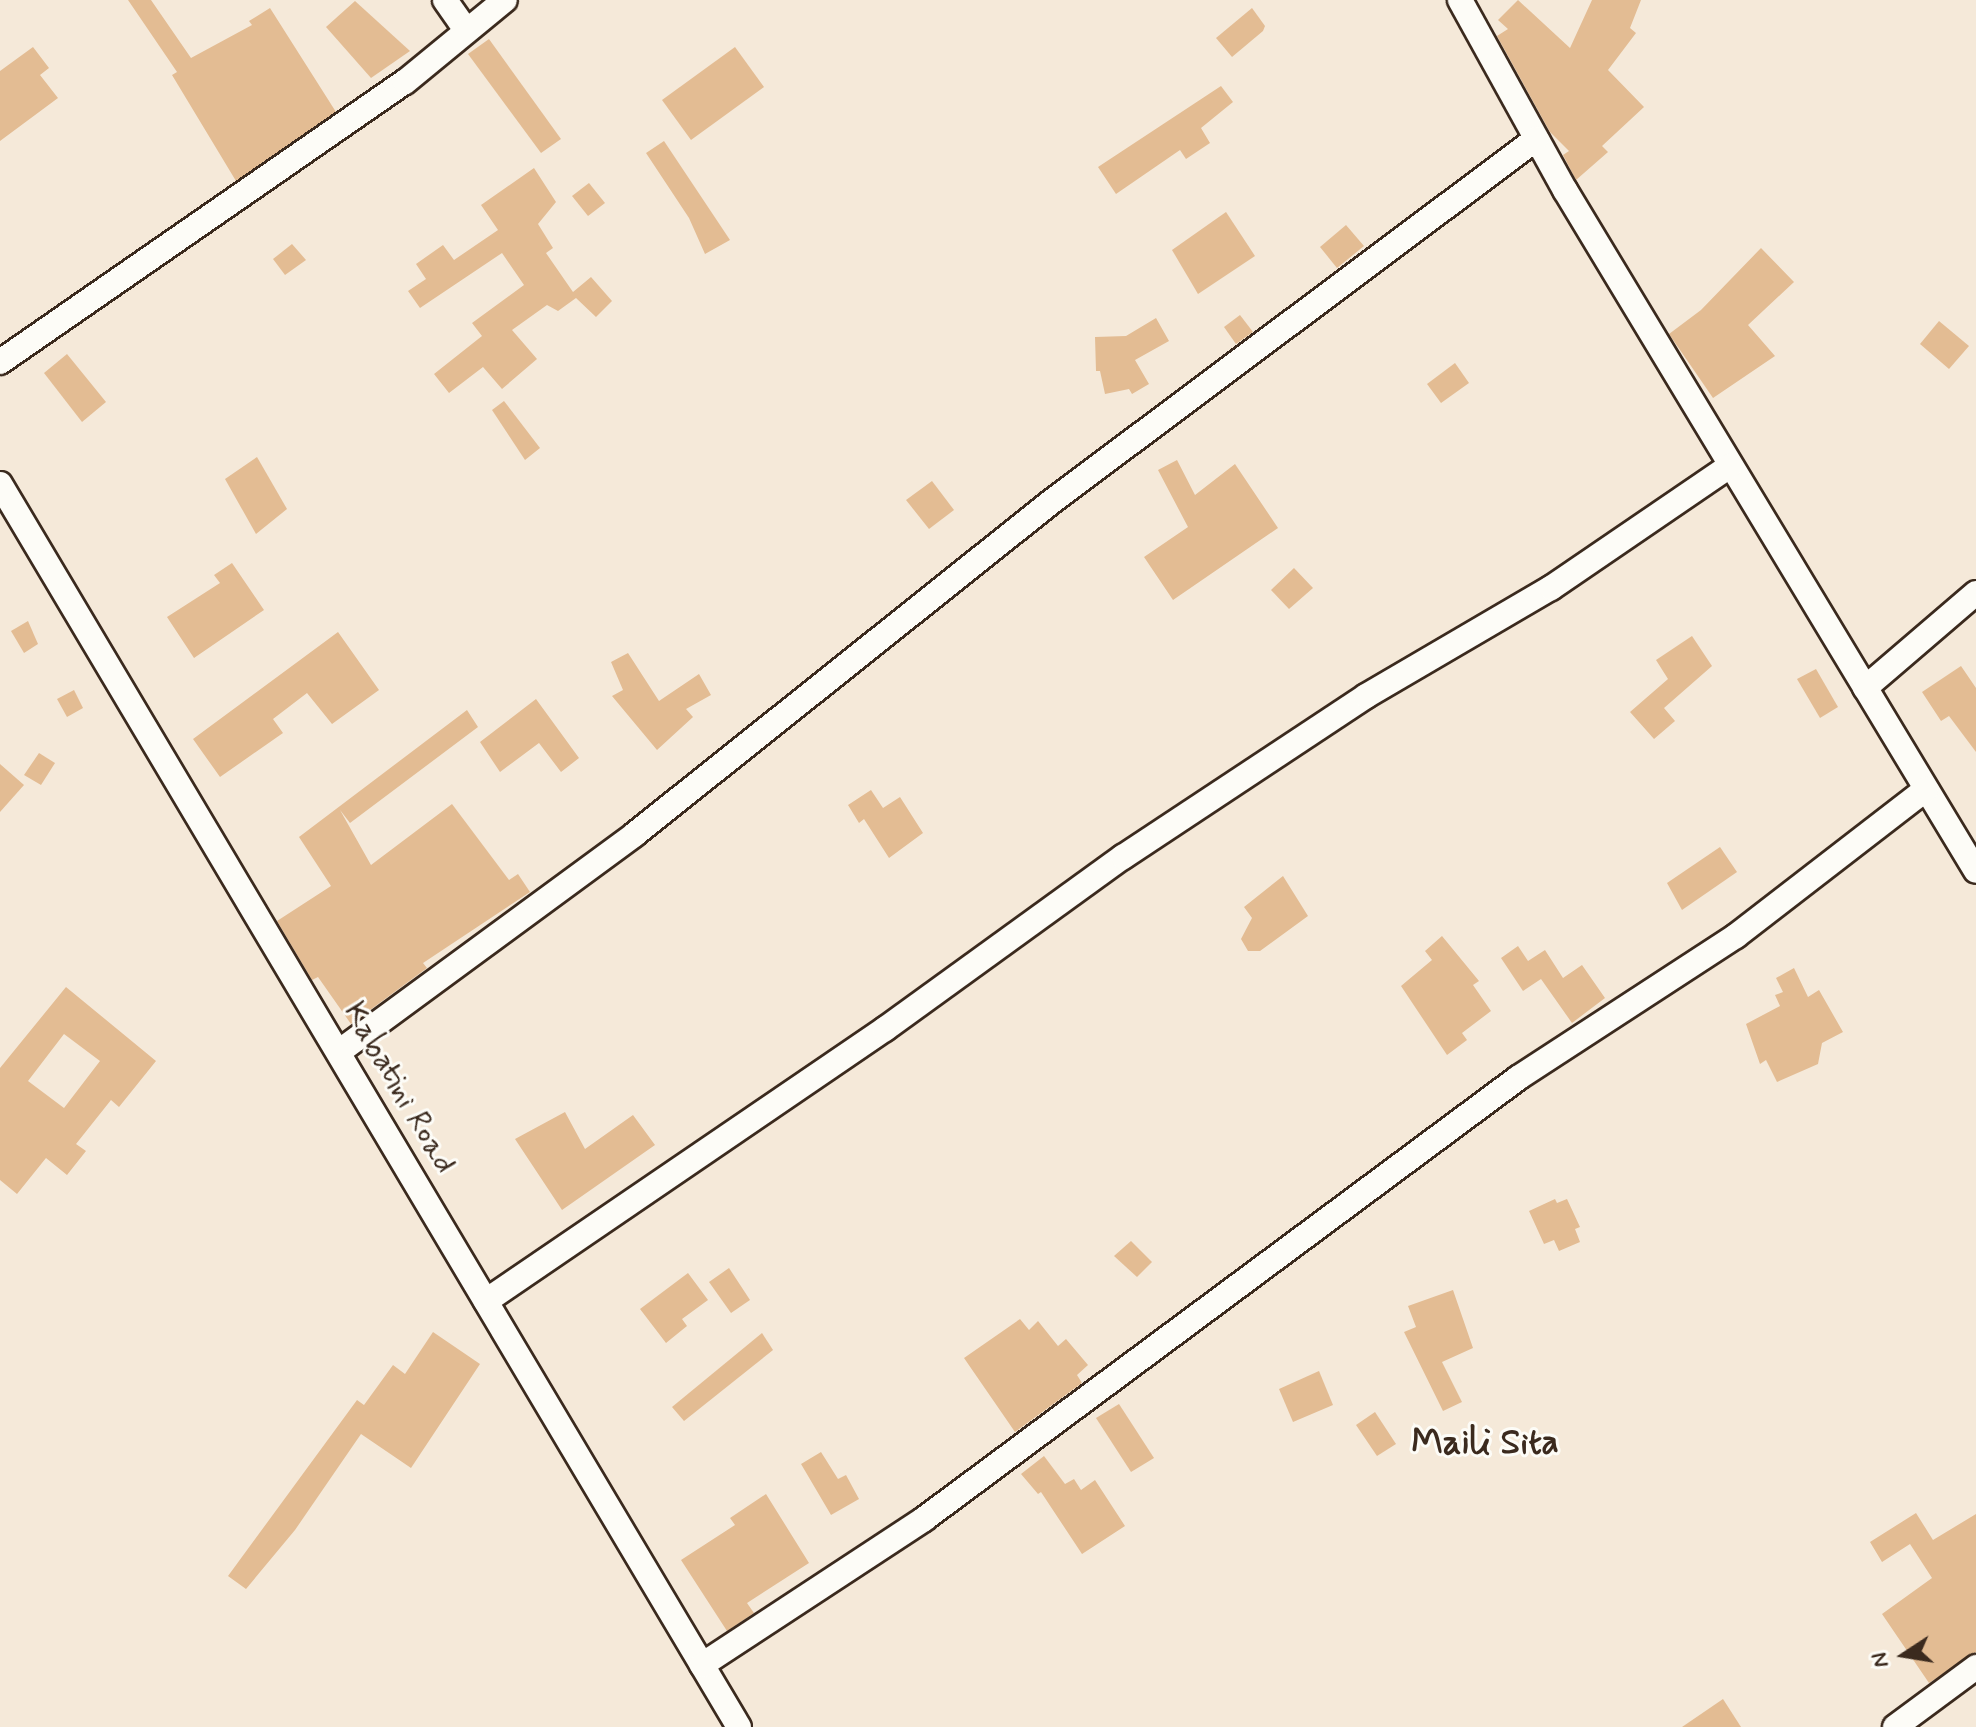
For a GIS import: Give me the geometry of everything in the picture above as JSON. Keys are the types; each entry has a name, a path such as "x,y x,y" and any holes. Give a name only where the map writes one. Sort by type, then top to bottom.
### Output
{"street":[{"path":"445,0 465,29"},
{"path":"0,362 405,82 465,29 505,0"},
{"path":"1460,0 1536,139 1976,871"},
{"path":"340,1051 635,834 1051,502 1536,139"},
{"path":"486,1301 1149,840 1366,696 1551,588 1730,466"},
{"name":"Kabatini Road","path":"4,502 340,1051 739,1727"},
{"path":"1865,688 1976,593"},
{"path":"702,1665 924,1519 1518,1078 1736,936 1926,789"},
{"path":"1895,1727 1976,1667"}],"building":[{"path":"128,0 151,0 191,58 252,25 249,21 270,8 336,112 236,181 172,75 177,72"},
{"path":"1518,0 1570,48 1592,0 1641,0 1630,28 1636,33 1608,70 1644,107 1602,146 1608,152 1576,180 1563,155 1569,151 1550,132 1497,36 1508,29 1498,20"},
{"path":"355,1 410,51 371,78 326,27"},
{"path":"1252,8 1265,26 1263,31 1232,57 1216,38"},
{"path":"489,39 561,139 541,153 468,54"},
{"path":"33,47 49,68 40,75 58,98 0,141 0,71"},
{"path":"735,47 764,87 691,140 662,100"},
{"path":"1221,86 1233,102 1201,128 1210,143 1186,159 1180,150 1116,194 1098,167"},
{"path":"664,141 730,240 705,254 689,218 646,153"},
{"path":"534,168 556,202 538,224 553,248 546,253 573,292 591,277 612,301 596,317 576,298 558,311 547,305 512,330 537,359 502,389 483,367 449,393 434,374 482,336 472,323 524,285 502,253 420,308 408,291 426,279 416,264 443,245 454,260 498,230 481,205"},
{"path":"589,183 605,203 588,216 572,196"},
{"path":"1226,212 1255,256 1198,294 1172,250"},
{"path":"1346,225 1364,246 1337,268 1320,247"},
{"path":"292,244 306,260 285,275 273,259"},
{"path":"1761,248 1794,282 1748,325 1775,356 1713,398 1669,334 1701,310"},
{"path":"1240,315 1253,332 1236,344 1224,327"},
{"path":"1156,318 1169,341 1135,360 1149,384 1132,394 1129,389 1105,394 1100,371 1096,371 1095,337 1126,336"},
{"path":"1939,321 1969,346 1949,369 1920,344"},
{"path":"67,354 106,402 82,422 44,373"},
{"path":"1455,363 1469,383 1441,403 1427,384"},
{"path":"504,401 540,448 525,460 492,410"},
{"path":"257,457 287,509 256,534 225,479"},
{"path":"1177,460 1195,495 1235,464 1278,528 1173,600 1144,557 1188,527 1158,470"},
{"path":"932,481 954,510 929,529 906,500"},
{"path":"232,563 264,610 194,658 167,617 220,583 214,575"},
{"path":"1294,568 1313,588 1289,609 1271,590"},
{"path":"28,621 38,644 24,653 11,631"},
{"path":"338,632 379,690 332,724 307,693 273,719 283,733 220,777 193,739"},
{"path":"1692,636 1712,666 1664,708 1675,721 1654,739 1630,712 1668,679 1656,660"},
{"path":"628,653 659,701 699,674 711,695 686,709 693,717 657,750 612,696 623,690 611,662"},
{"path":"1961,666 1976,688 1976,752 1949,716 1941,721 1922,692"},
{"path":"1816,669 1838,707 1820,718 1797,679"},
{"path":"74,690 83,708 67,717 57,699"},
{"path":"536,699 579,758 561,772 539,743 500,772 480,742"},
{"path":"467,710 478,727 350,823 340,810 371,865 452,804 509,880 518,874 530,892 423,963 427,968 351,1024 318,977 312,980 277,921 331,886 299,837"},
{"path":"39,753 55,763 41,785 24,775"},
{"path":"0,764 24,785 0,812"},
{"path":"871,790 883,808 900,797 923,833 889,858 864,819 859,823 848,805"},
{"path":"1720,847 1737,872 1682,910 1667,883"},
{"path":"1283,876 1308,916 1260,951 1248,951 1241,939 1252,918 1244,907"},
{"path":"1442,936 1479,981 1473,985 1491,1011 1462,1033 1467,1040 1447,1055 1401,986 1432,960 1425,951"},
{"path":"1518,946 1528,961 1545,950 1563,978 1582,965 1605,998 1572,1023 1541,979 1523,991 1501,958"},
{"path":"1794,968 1808,997 1819,990 1843,1032 1822,1043 1818,1064 1777,1082 1766,1060 1760,1064 1746,1024 1780,1006 1775,995 1783,992 1776,978"},
{"path":"66,987 156,1061 119,1107 111,1100 76,1144 86,1151 67,1175 46,1158 17,1194 0,1180 0,1068","holes":["64,1034 100,1061 64,1108 28,1081"]},
{"path":"565,1112 585,1149 633,1115 655,1145 562,1210 515,1139"},
{"path":"1555,1199 1557,1203 1567,1199 1580,1227 1575,1229 1580,1242 1559,1251 1554,1240 1544,1244 1529,1211"},
{"path":"1131,1241 1152,1262 1137,1277 1114,1256"},
{"path":"729,1268 750,1300 731,1313 709,1282"},
{"path":"688,1273 708,1300 682,1319 687,1326 666,1343 640,1309"},
{"path":"1453,1290 1473,1348 1442,1362 1462,1402 1443,1411 1404,1332 1416,1327 1408,1306"},
{"path":"1020,1319 1029,1330 1038,1321 1058,1346 1066,1339 1088,1365 1077,1375 1082,1383 1015,1432 964,1358"},
{"path":"433,1332 480,1364 411,1468 361,1434 295,1530 246,1589 228,1576 357,1400 364,1405 393,1365 405,1374"},
{"path":"762,1333 773,1350 684,1421 672,1407"},
{"path":"1319,1371 1333,1405 1293,1422 1279,1389"},
{"path":"1119,1404 1154,1458 1131,1472 1096,1418"},
{"path":"1375,1412 1396,1444 1377,1456 1356,1425"},
{"path":"821,1452 838,1479 846,1475 859,1499 831,1515 801,1464"},
{"path":"1044,1456 1065,1484 1074,1479 1081,1490 1095,1480 1125,1526 1082,1554 1041,1492 1038,1494 1021,1474"},
{"path":"766,1494 809,1563 747,1603 754,1613 727,1631 681,1560 735,1525 730,1518"},
{"path":"1916,1513 1933,1540 1976,1514 1976,1652 1929,1683 1882,1614 1932,1578 1910,1544 1882,1562 1870,1542"},
{"path":"1723,1699 1741,1727 1682,1727"}],"district":[{"name":"Maili Sita","path":"1485,1444"}]}
